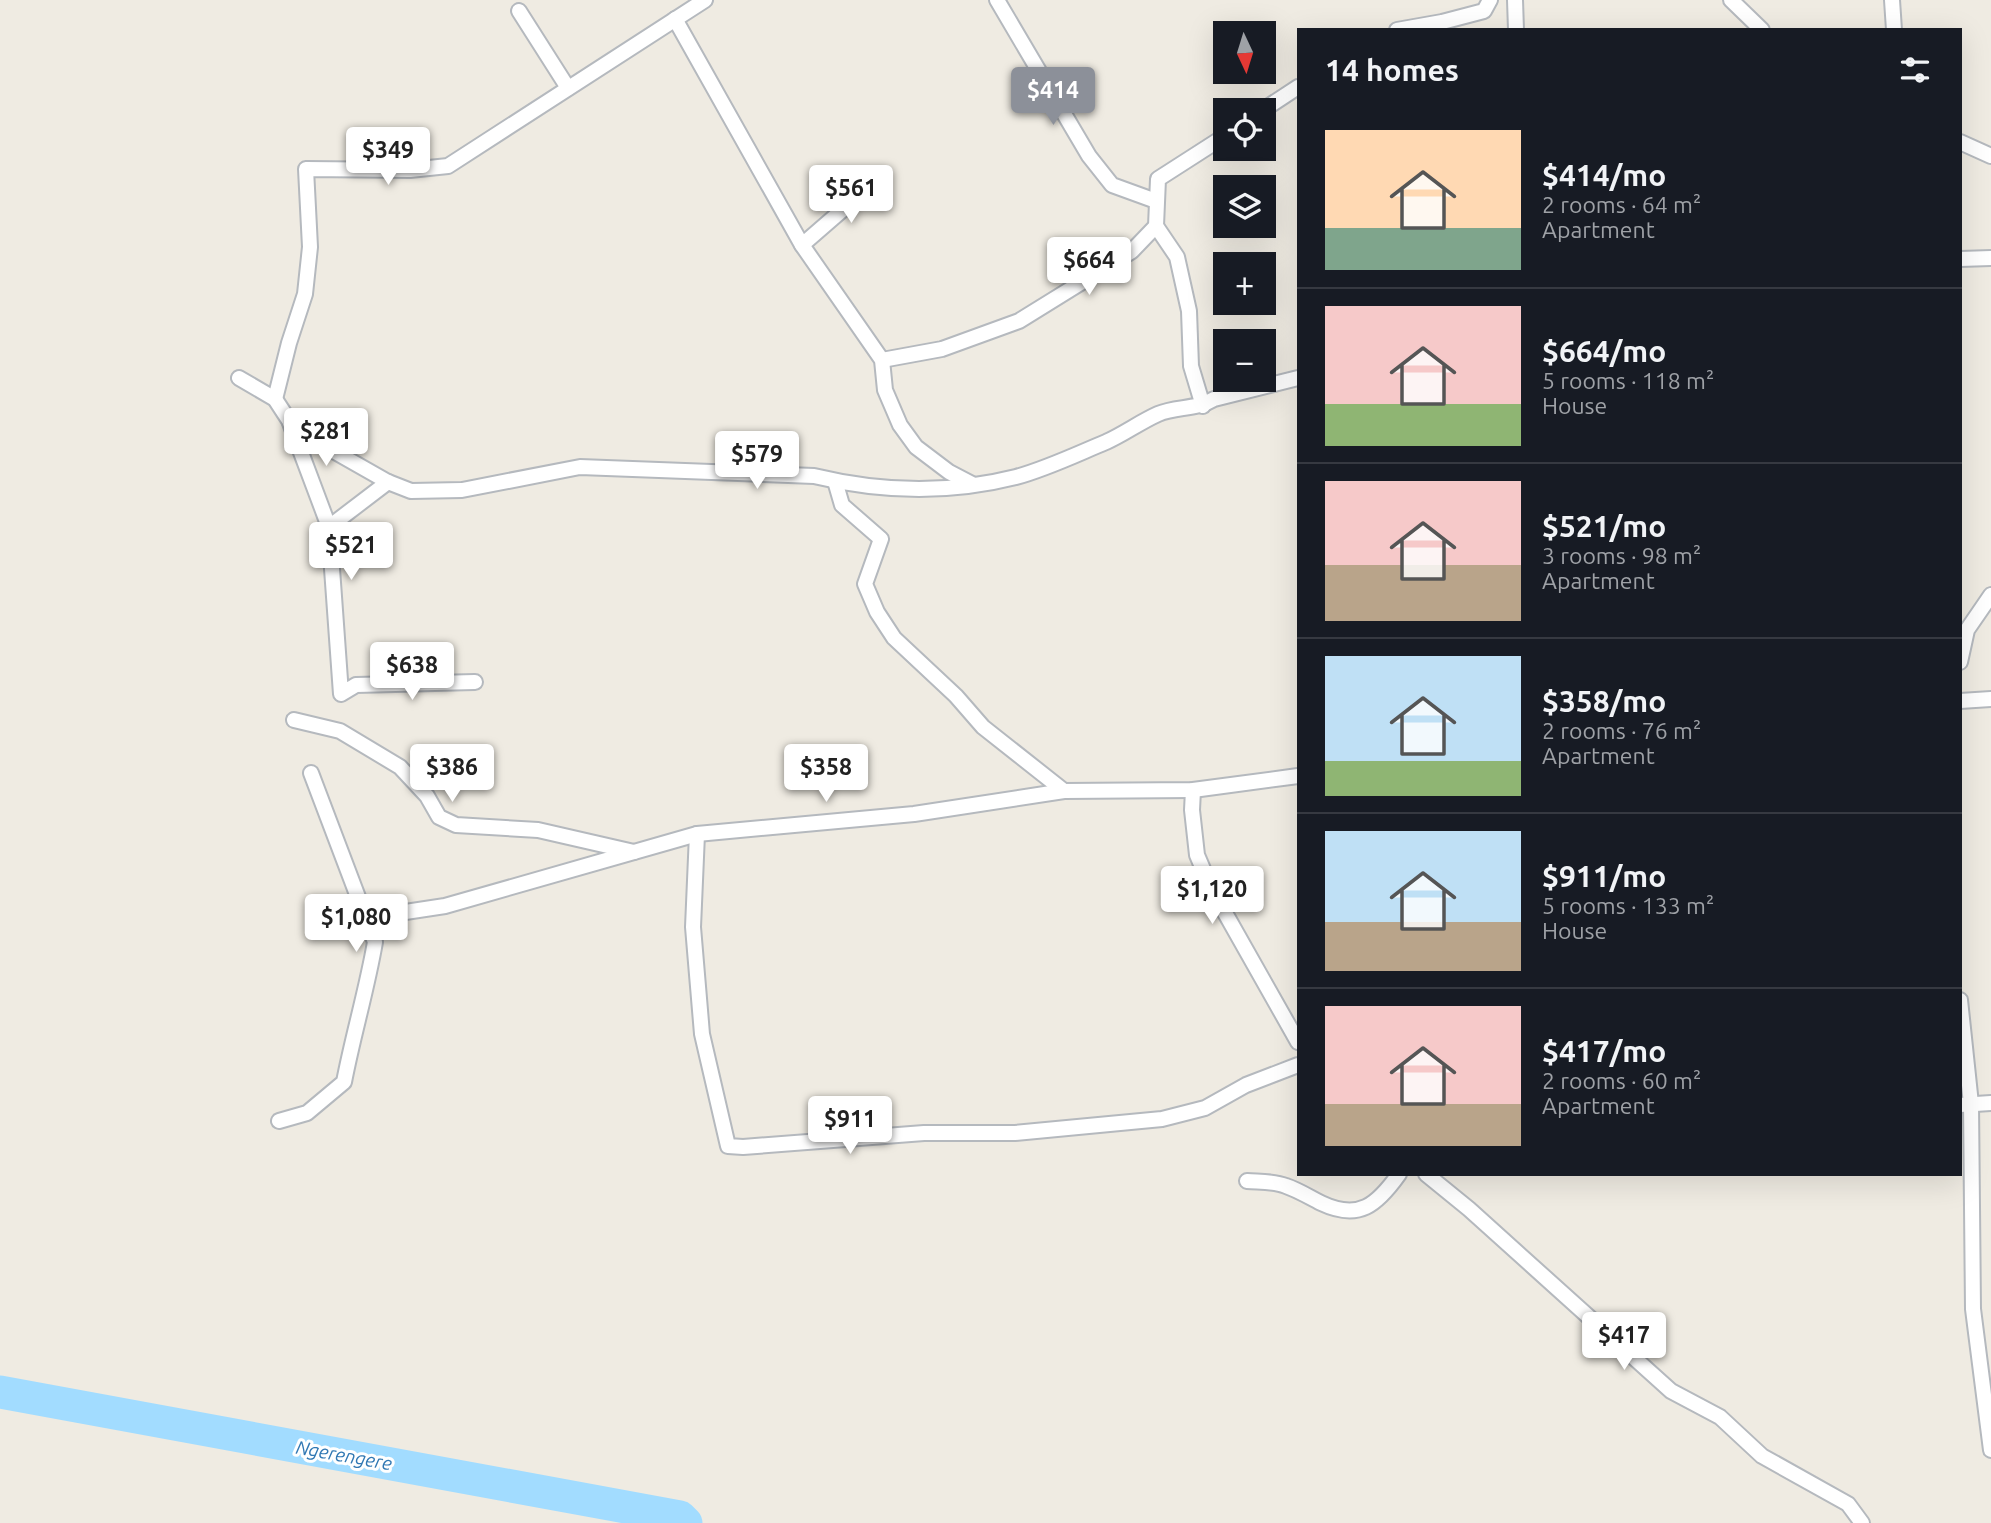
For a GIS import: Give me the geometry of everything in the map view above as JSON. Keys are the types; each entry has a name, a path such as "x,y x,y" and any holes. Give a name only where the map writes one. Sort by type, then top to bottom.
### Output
{"street":[{"path":"275,399 305,294 310,247 306,169 410,170 448,166 705,0"},
{"path":"997,0 1089,156 1112,184 1156,201"},
{"path":"1408,28 1484,11 1490,0"},
{"path":"1515,0 1516,28"},
{"path":"1731,0 1760,28"},
{"path":"1892,0 1894,28"},
{"path":"519,12 568,88"},
{"path":"675,19 802,245 882,360 885,390 900,425 916,447 949,472 973,484"},
{"path":"1276,101 1297,88"},
{"path":"1962,143 1991,156"},
{"path":"1203,406 1191,366 1189,311 1177,257 1156,226 1156,201 1158,179 1213,144"},
{"path":"802,245 877,179"},
{"path":"882,360 943,349 1019,321 1132,251 1156,226"},
{"path":"1962,259 1991,258"},
{"path":"239,378 275,399 290,422 330,527 341,694 356,685 475,682"},
{"path":"290,422 307,436 388,482 411,491 462,490 580,467 814,476 922,491 1016,477 1108,441 1161,412 1203,406 1214,399 1297,378"},
{"path":"835,481 842,505 881,539 865,584 877,612 894,638 956,696 983,727 1064,791"},
{"path":"330,527 388,482"},
{"path":"1962,653 1967,631 1991,595"},
{"path":"1962,701 1991,699"},
{"path":"294,720 340,731 400,767 427,796 439,817 456,825 538,830 635,853"},
{"path":"279,1121 307,1113 344,1082 375,942 311,773"},
{"path":"366,918 445,906 697,834 914,814 1064,791 1193,790 1297,776"},
{"path":"1193,790 1192,810 1197,855 1211,888 1297,1040"},
{"path":"697,834 693,927 702,1034 728,1146 924,1133 1015,1133 1163,1119 1205,1108 1246,1085 1297,1065"},
{"path":"1962,1042 1973,1308 1991,1450"},
{"path":"1965,1105 1991,1103"},
{"path":"1247,1181 1284,1185 1323,1204 1347,1211 1374,1203 1398,1176"},
{"path":"1428,1176 1469,1209 1671,1391 1720,1417 1762,1456 1848,1504 1862,1523"}],"waterway":[{"name":"Ngerengere","path":"0,1392 680,1517 686,1523"}]}
